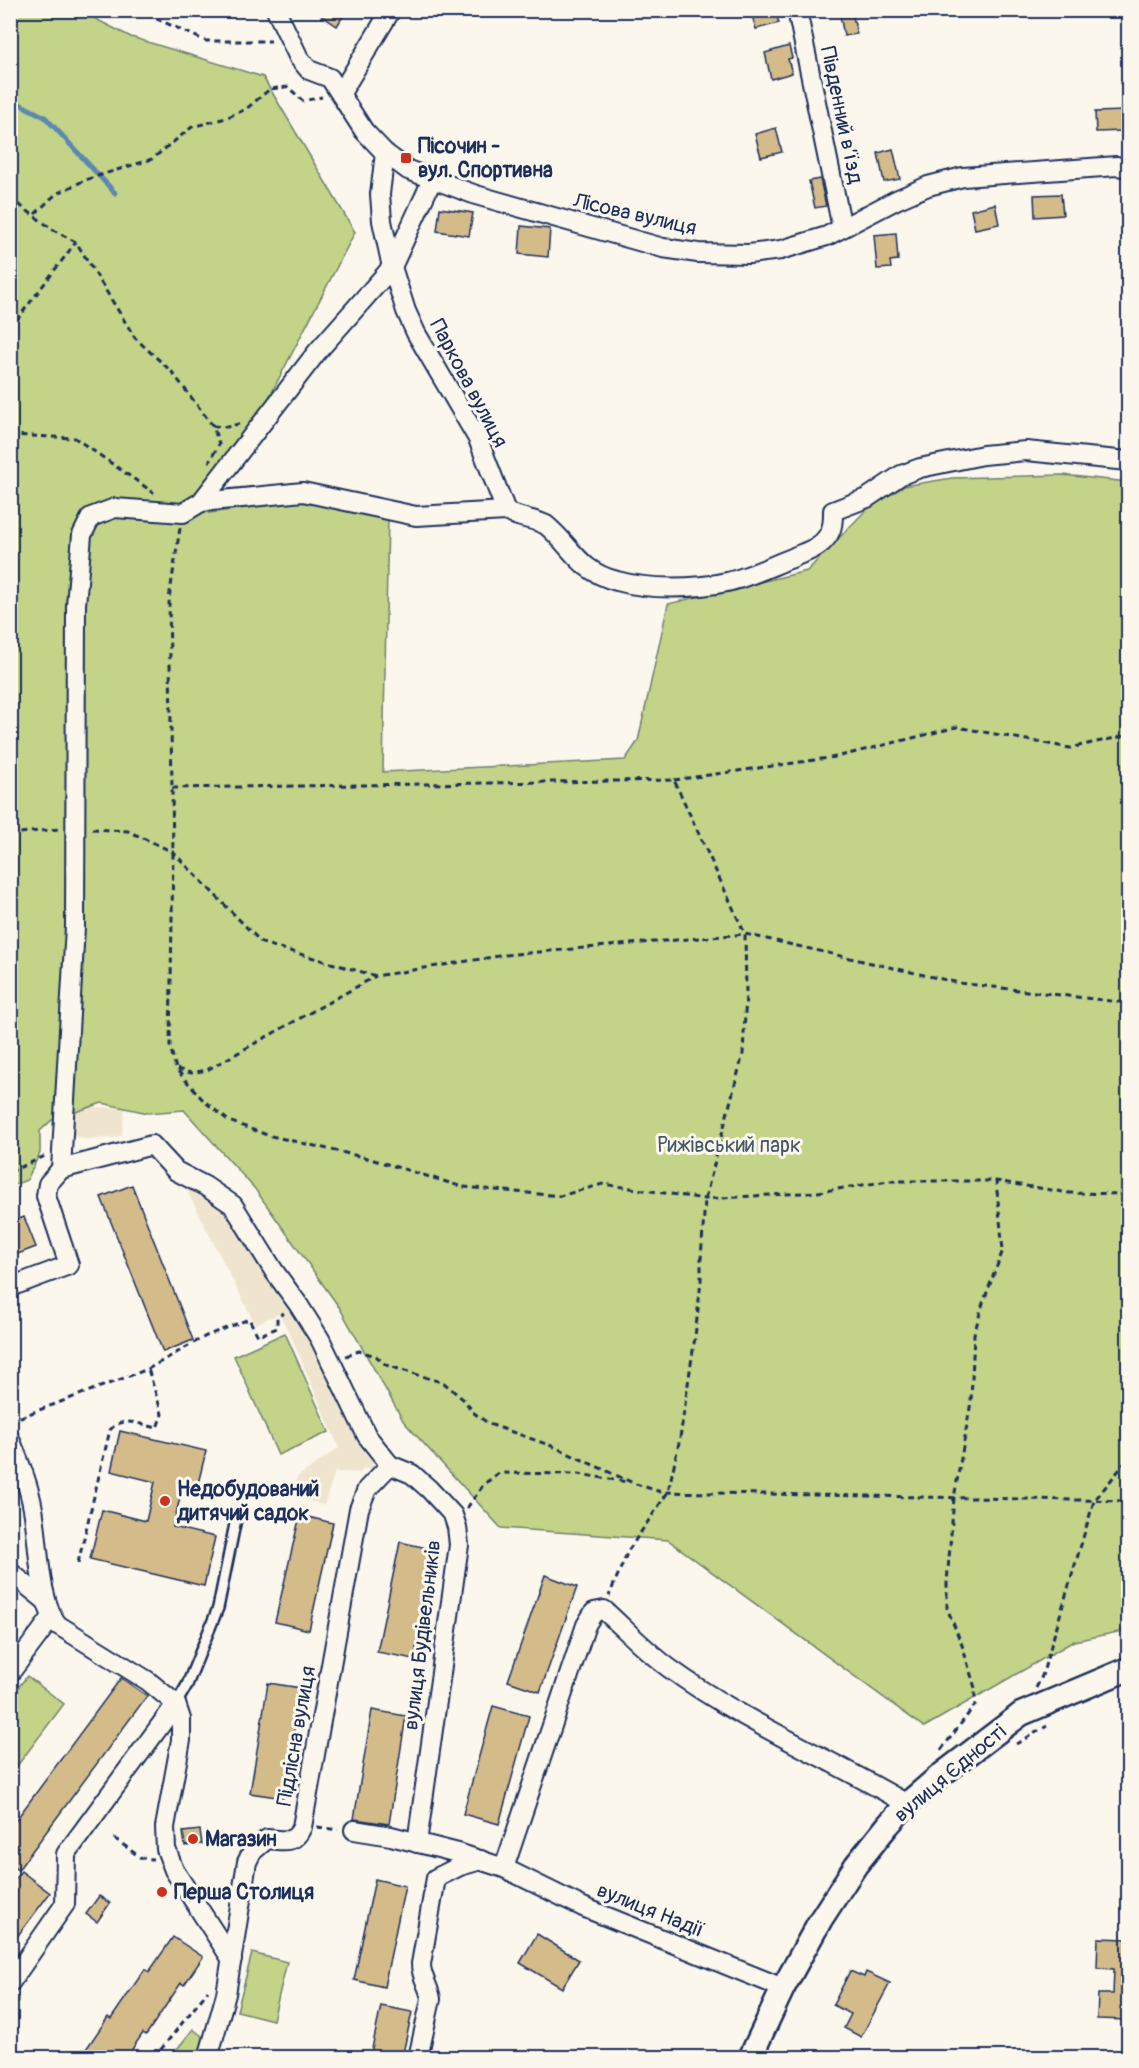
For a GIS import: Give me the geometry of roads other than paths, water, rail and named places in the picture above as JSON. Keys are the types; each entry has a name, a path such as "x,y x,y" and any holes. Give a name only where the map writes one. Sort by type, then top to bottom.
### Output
{"street":[{"name":"Лісова вулиця","path":"276,10 299,58 309,70 330,78 364,131 385,153 408,170 476,195 663,248 698,253 749,254 781,250 812,242 928,186 963,177 1117,166 1128,168"},
{"path":"341,93 391,10"},
{"name":"Південний в’їзд","path":"797,10 842,228"},
{"name":"Паркова вулиця","path":"385,153 380,194 382,221 392,267 406,311 416,333 478,439 506,511"},
{"path":"62,1169 75,927 76,604 82,535 91,518 115,508 183,513 201,502 317,352 392,267 433,178"},
{"path":"201,502 303,492 416,516 506,511 519,518 539,521 546,525 584,566 599,574 616,581 640,585 682,587 728,582 815,548 829,536 833,524 833,511 867,498 901,475 920,468 983,455 1026,451 1128,461"},
{"path":"10,1287 69,1265 46,1196 48,1184 62,1169 152,1145 176,1170 233,1205 320,1339 367,1436 390,1465"},
{"path":"10,1438 33,1506 49,1609 10,1673"},
{"name":"вулиця Будівельників","path":"390,1465 412,1474 453,1515 459,1545 417,1843"},
{"name":"Підлісна вулиця","path":"208,2058 226,1994 247,1862 252,1852 267,1839 291,1840 298,1836 302,1827 359,1509 367,1489 390,1465"},
{"path":"10,1572 49,1609 58,1625 148,1681 176,1704 181,1719 181,1740 165,1827 166,1850 174,1870 232,1960"},
{"path":"504,1868 586,1625 599,1611 668,1667 751,1720 852,1772 907,1804"},
{"name":"вулиця Єдності","path":"750,2058 783,1988 821,1919 856,1865 907,1804 931,1782 1021,1714 1128,1669"},
{"path":"10,1983 65,1904 66,1854 176,1704"},
{"name":"вулиця Надії","path":"354,1830 417,1843 504,1868 583,1907 783,1988"},
{"path":"418,2058 431,1999 422,1975 421,1964 436,1878 460,1866 481,1860"}],"lane":[{"path":"176,1704 187,1685 218,1608 236,1519"}],"waterway":[{"path":"10,99 45,117 115,193"}],"place":[{"name":"Пісочин - вул. Спортивна","path":"406,158"},
{"name":"Недобудований дитячий садок","path":"165,1501"},
{"name":"Магазин","path":"193,1839"},
{"name":"Перша Столиця","path":"162,1892"}],"park label":[{"name":"Рижівський парк","path":"729,1145"}]}
